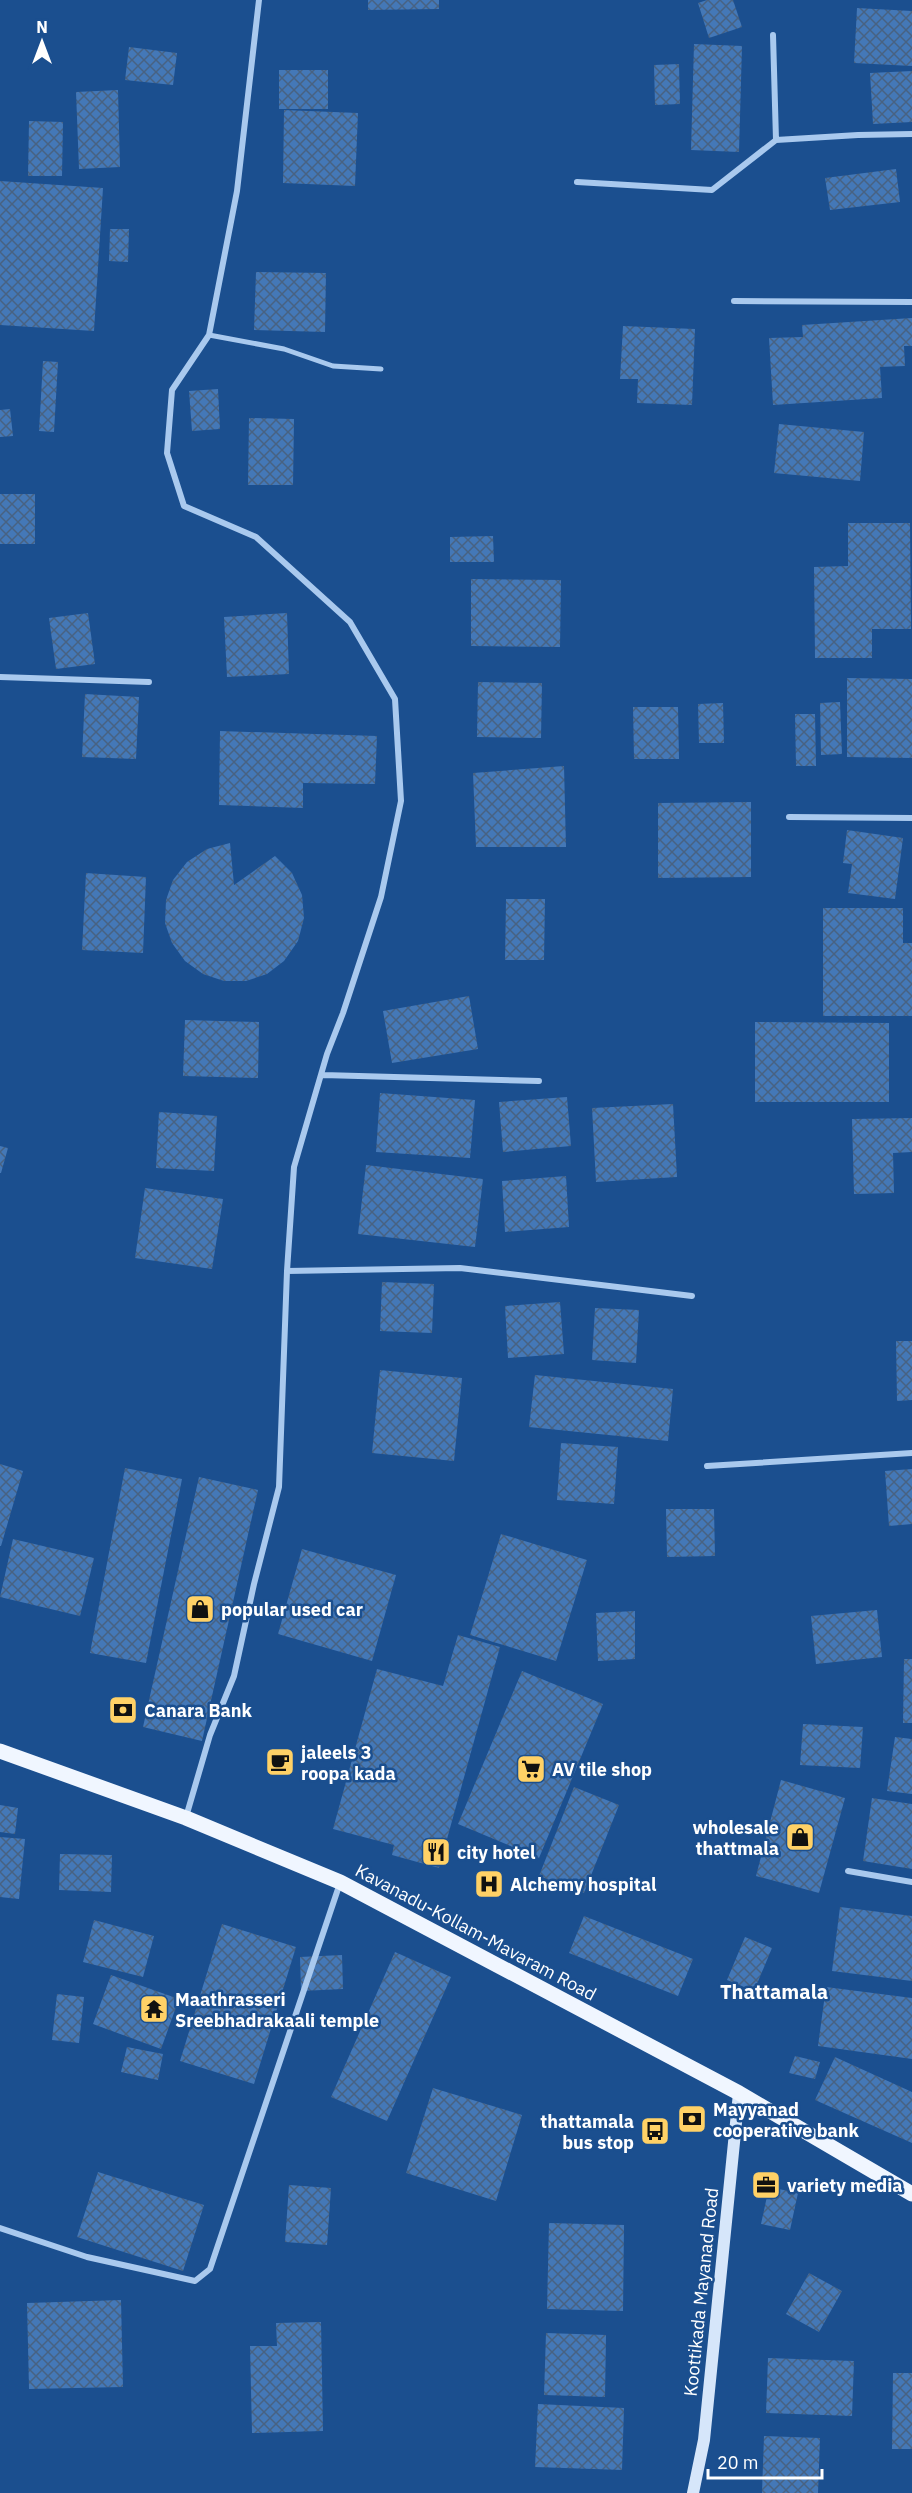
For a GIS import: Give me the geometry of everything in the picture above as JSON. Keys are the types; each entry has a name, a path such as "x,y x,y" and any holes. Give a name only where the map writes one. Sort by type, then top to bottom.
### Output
{"main road":[{"name":"Kavanadu-Kollam-Mavaram Road","path":"0,1752 186,1818 340,1882 739,2093 912,2194"},
{"name":"Koottikada Mayanad Road","path":"693,2493 704,2440 739,2093"}],"street":[{"path":"186,1818 210,1735 234,1676 254,1584 279,1487 287,1271 294,1167 323,1075 327,1054 344,1013 381,897 400,801 395,699 350,622 256,537 184,506 166,453 172,390 209,335 237,191 259,0"},
{"path":"773,35 776,140"},
{"path":"577,182 712,190 776,140 912,134"},
{"path":"734,301 912,302"},
{"path":"209,335 284,348 333,366 381,369"},
{"path":"0,677 149,682"},
{"path":"789,817 912,818"},
{"path":"323,1075 538,1081"},
{"path":"287,1271 460,1268 692,1296"},
{"path":"707,1466 912,1453"},
{"path":"848,1871 912,1882"},
{"path":"0,2228 87,2257 195,2281 210,2269 340,1882"}],"building":[{"path":"368,0 439,0 439,9 368,10"},
{"path":"707,0 733,0 742,27 709,38 698,3"},
{"path":"857,8 912,11 912,66 854,63"},
{"path":"694,44 742,46 739,152 691,150"},
{"path":"129,47 177,53 173,85 125,80"},
{"path":"679,64 680,104 655,105 654,65"},
{"path":"279,70 328,70 328,109 279,109"},
{"path":"912,71 912,122 873,124 870,73"},
{"path":"118,90 120,167 79,169 76,92"},
{"path":"284,110 358,113 355,186 283,183"},
{"path":"29,121 63,122 62,176 28,176"},
{"path":"896,169 900,202 830,210 825,178"},
{"path":"0,181 103,188 94,331 0,325"},
{"path":"110,229 129,229 128,262 109,261"},
{"path":"256,272 326,273 325,332 254,330"},
{"path":"912,318 912,346 904,346 905,366 880,367 882,398 773,405 769,338 803,337 802,325"},
{"path":"623,326 695,329 692,405 637,403 638,379 620,379"},
{"path":"43,361 58,362 54,432 39,431"},
{"path":"218,389 220,429 192,431 189,391"},
{"path":"10,409 13,436 0,437 0,410"},
{"path":"249,418 294,419 293,485 248,485"},
{"path":"779,424 864,432 860,481 774,473"},
{"path":"0,494 35,494 35,544 0,544"},
{"path":"848,523 910,523 911,629 872,629 872,658 815,658 814,567 848,566"},
{"path":"493,536 494,562 450,562 450,537"},
{"path":"471,579 561,580 560,647 471,646"},
{"path":"88,613 95,664 56,669 49,618"},
{"path":"287,613 289,674 227,677 224,617"},
{"path":"847,678 912,679 912,758 847,757"},
{"path":"478,682 542,683 541,738 477,737"},
{"path":"85,694 139,697 136,759 82,757"},
{"path":"840,702 842,754 821,755 820,703"},
{"path":"723,703 724,743 699,743 698,704"},
{"path":"633,707 678,707 679,759 634,759"},
{"path":"795,714 815,714 816,766 796,766"},
{"path":"220,731 377,736 375,784 303,783 303,808 219,805"},
{"path":"564,766 566,847 476,847 473,773"},
{"path":"751,802 751,877 658,878 658,803"},
{"path":"847,830 903,838 895,899 848,893 852,864 843,863"},
{"path":"230,843 234,885 275,856 292,873 302,895 304,918 298,941 284,961 267,974 246,981 224,981 203,974 185,961 172,943 165,923 166,900 173,880 187,862 207,849"},
{"path":"86,873 146,877 143,953 82,950"},
{"path":"506,899 545,899 544,960 505,960"},
{"path":"823,908 903,908 903,943 912,943 912,1016 823,1016"},
{"path":"469,996 478,1049 392,1063 383,1011"},
{"path":"185,1020 259,1022 258,1078 183,1076"},
{"path":"755,1022 889,1023 889,1102 755,1102"},
{"path":"380,1093 475,1100 470,1158 376,1152"},
{"path":"567,1097 571,1146 503,1152 499,1102"},
{"path":"673,1104 677,1177 596,1182 592,1108"},
{"path":"159,1112 217,1116 214,1171 156,1168"},
{"path":"912,1118 912,1152 893,1153 894,1193 854,1194 852,1119"},
{"path":"0,1146 8,1148 1,1173 0,1173"},
{"path":"366,1165 483,1179 475,1247 358,1234"},
{"path":"566,1176 569,1227 505,1232 502,1181"},
{"path":"145,1188 223,1199 212,1269 135,1258"},
{"path":"382,1282 434,1284 432,1333 380,1331"},
{"path":"560,1302 564,1354 508,1358 505,1306"},
{"path":"595,1308 639,1310 636,1363 592,1360"},
{"path":"896,1341 912,1341 912,1400 897,1401"},
{"path":"380,1370 462,1378 454,1461 372,1453"},
{"path":"535,1375 673,1389 668,1441 529,1427"},
{"path":"561,1443 618,1447 614,1504 557,1500"},
{"path":"0,1464 23,1471 1,1546 0,1546"},
{"path":"125,1468 182,1479 146,1663 90,1653"},
{"path":"912,1469 912,1524 889,1526 885,1471"},
{"name":"popular used car","path":"199,1477 258,1490 202,1741 143,1727"},
{"path":"666,1509 714,1509 715,1556 667,1557"},
{"path":"501,1534 587,1560 556,1661 470,1635"},
{"path":"13,1539 94,1558 80,1616 0,1597"},
{"path":"302,1549 396,1575 372,1661 278,1634"},
{"path":"877,1610 882,1657 816,1664 811,1616"},
{"path":"635,1611 635,1659 598,1661 596,1613"},
{"path":"458,1635 500,1647 439,1868 392,1855 394,1845 333,1829 377,1669 443,1686"},
{"path":"904,1659 912,1659 912,1723 903,1723"},
{"path":"522,1671 603,1704 539,1858 458,1824"},
{"path":"803,1724 863,1727 860,1768 800,1765"},
{"path":"895,1737 912,1739 912,1794 887,1791"},
{"name":"wholesale thattmala","path":"781,1780 845,1798 819,1893 756,1876"},
{"path":"574,1787 619,1805 584,1893 539,1876"},
{"path":"872,1798 912,1804 912,1869 863,1861"},
{"path":"0,1805 18,1808 15,1834 0,1832"},
{"path":"0,1837 25,1839 19,1899 0,1897"},
{"path":"60,1854 112,1855 111,1892 59,1890"},
{"path":"840,1907 912,1916 912,1981 832,1971"},
{"path":"584,1916 693,1959 678,1996 569,1953"},
{"path":"94,1920 154,1936 143,1977 83,1962"},
{"path":"222,1924 296,1947 254,2084 180,2061"},
{"path":"745,1937 772,1948 754,1991 727,1980"},
{"path":"395,1952 451,1977 387,2121 331,2097"},
{"path":"342,1955 343,1989 301,1991 300,1957"},
{"path":"111,1975 179,1999 161,2049 93,2024"},
{"path":"826,1987 912,1998 912,2059 818,2046"},
{"path":"57,1994 84,1997 79,2043 52,2040"},
{"path":"127,2047 163,2054 158,2080 121,2072"},
{"path":"795,2056 820,2062 815,2079 789,2073"},
{"path":"835,2057 912,2092 912,2143 815,2100"},
{"path":"433,2088 522,2115 496,2201 406,2173"},
{"path":"98,2172 204,2205 183,2271 77,2237"},
{"path":"289,2185 331,2188 327,2245 285,2242"},
{"path":"769,2187 798,2193 790,2230 761,2224"},
{"path":"549,2223 624,2225 623,2311 547,2309"},
{"path":"809,2273 842,2291 819,2332 786,2314"},
{"path":"121,2300 123,2387 29,2389 27,2303"},
{"path":"321,2322 323,2431 252,2433 250,2346 277,2346 276,2323"},
{"path":"546,2333 606,2335 605,2397 544,2395"},
{"path":"768,2358 854,2361 852,2416 766,2413"},
{"path":"893,2373 912,2373 912,2449 892,2449"},
{"path":"538,2404 624,2408 622,2470 535,2467"},
{"path":"764,2436 820,2438 818,2493 762,2493"}],"place":[{"name":"popular used car","path":"200,1609"},
{"name":"Canara Bank","path":"123,1710"},
{"name":"jaleels 3 roopa kada","path":"280,1762"},
{"name":"AV tile shop","path":"531,1769"},
{"name":"wholesale thattmala","path":"800,1837"},
{"name":"city hotel","path":"436,1852"},
{"name":"Alchemy hospital","path":"489,1884"},
{"name":"Maathrasseri Sreebhadrakaali temple","path":"154,2009"},
{"name":"Mayyanad cooperative bank","path":"692,2119"},
{"name":"thattamala bus stop","path":"655,2131"},
{"name":"variety media","path":"766,2185"}],"district":[{"name":"Thattamala","path":"774,1991"}]}
